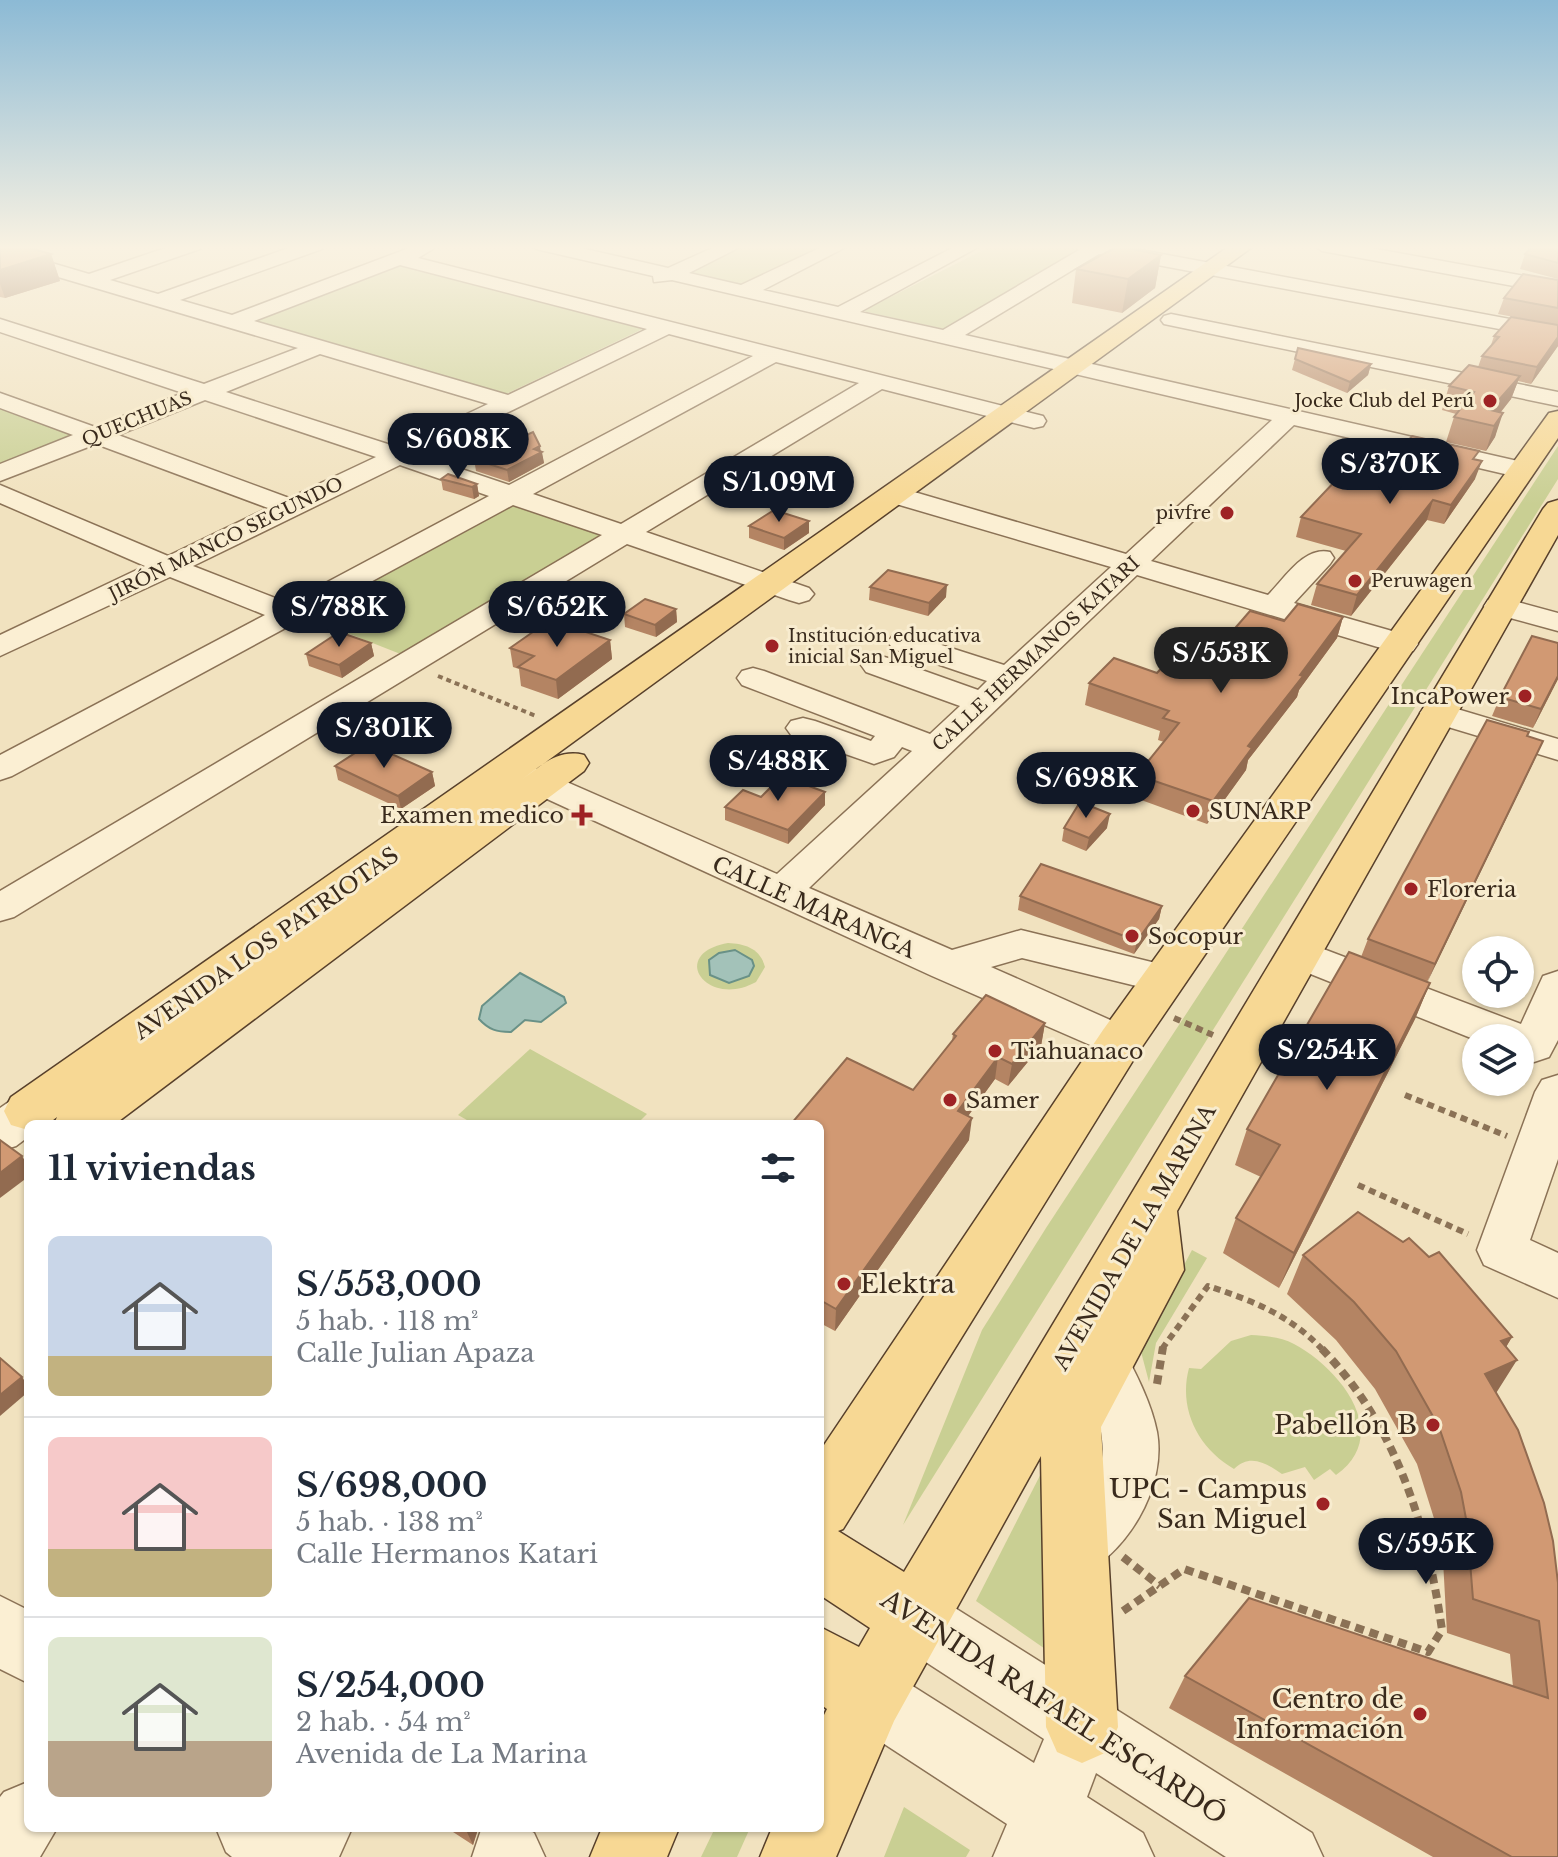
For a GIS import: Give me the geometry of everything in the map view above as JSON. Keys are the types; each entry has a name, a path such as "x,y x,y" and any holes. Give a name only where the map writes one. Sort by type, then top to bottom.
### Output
{"main road":[{"name":"AVENIDA LOS PATRIOTAS","path":"84,1120 525,777 1139,332"},
{"name":"AVENIDA LOS PATRIOTAS","path":"1088,369 1151,332"},
{"path":"824,1501 1144,1009 1558,419"},
{"name":"AVENIDA DE LA MARINA","path":"824,1785 844,1679 914,1618 1107,1370 1156,1270 1150,1211 1499,606 1553,528"},
{"name":"AVENIDA LOS PATRIOTAS","path":"20,1115 525,777"},
{"path":"1082,1727 1079,1641 1096,1550 1071,1423 1107,1370"},
{"name":"AVENIDA RAFAEL ESCARDÓ","path":"824,1559 914,1618"},
{"path":"628,1857 640,1832"},
{"path":"798,1857 809,1832"}],"street":[{"path":"20,332 784,588"},
{"path":"266,332 510,403"},
{"name":"JIRÓN MANCO SEGUNDO","path":"0,647 658,332"},
{"path":"686,332 1021,417"},
{"path":"923,332 1522,470"},
{"path":"947,337 955,332"},
{"path":"1228,332 1558,399"},
{"name":"QUECHUAS","path":"0,473 319,347"},
{"path":"0,769 774,354"},
{"path":"0,908 879,381"},
{"path":"0,400 291,508"},
{"name":"CALLE HERMANOS KATARI","path":"781,892 1290,416"},
{"path":"0,493 168,566 290,614"},
{"path":"908,498 1402,644"},
{"path":"1274,606 1320,558"},
{"path":"1499,606 1558,622"},
{"path":"0,615 32,631"},
{"path":"904,642 1010,678"},
{"path":"877,665 983,703"},
{"path":"753,678 936,748"},
{"path":"1437,713 1556,745"},
{"path":"803,728 874,754 882,750 896,733"},
{"name":"CALLE MARANGA","path":"525,777 1067,1018 1144,1009"},
{"path":"947,966 1021,944 1088,959 1144,1009"},
{"path":"1297,953 1478,1024"},
{"path":"1067,1018 1088,959"},
{"path":"1534,1038 1558,986"},
{"path":"1558,1092 1502,1250 1558,1276"},
{"path":"1096,1550 1131,1459 1127,1417 1107,1370"},
{"name":"AVENIDA RAFAEL ESCARDÓ","path":"914,1618 1288,1857"},
{"path":"0,1627 24,1648"},
{"path":"844,1679 1038,1834 1119,1857"},
{"path":"1038,1834 1082,1727"},
{"path":"0,1854 24,1821"},
{"path":"255,1832 288,1857"},
{"path":"299,1857 315,1832"}],"path":[{"path":"1144,1009 1243,1048"},
{"path":"1405,1095 1538,1149"},
{"path":"1358,1185 1502,1250"},
{"path":"1079,1641 1184,1569 1428,1652 1442,1630 1434,1566 1419,1508 1397,1455 1382,1426 1353,1385 1327,1354 1297,1328 1245,1298 1208,1286 1163,1345 1157,1387 1107,1370"},
{"path":"1096,1550 1160,1586"}],"green space":[{"path":"281,332 637,332 506,394"},
{"path":"0,408 79,437 0,468"},
{"path":"1558,446 1558,479 903,1525 982,1330"},
{"path":"517,499 611,531 403,655 304,616"},
{"path":"728,943 746,946 760,955 765,967 756,982 738,989 722,989 701,977 697,967 700,958 710,949"},
{"path":"530,1049 647,1114 641,1120 467,1120 458,1115"},
{"path":"1192,1250 1207,1258 1156,1343 1149,1382 1140,1348"},
{"path":"1251,1335 1284,1340 1311,1355 1342,1385 1353,1403 1360,1422 1360,1440 1353,1459 1336,1475 1330,1469 1314,1480 1305,1467 1282,1474 1258,1461 1246,1461 1234,1469 1201,1439 1186,1398 1189,1368 1201,1369 1231,1341"},
{"path":"1051,1454 1051,1653 976,1601"},
{"path":"904,1807 970,1850 966,1857 884,1857"},
{"path":"713,1832 748,1832 737,1857 701,1857"}],"water":[{"path":"735,950 752,960 754,966 749,976 729,983 710,975 709,960 719,953"},
{"path":"520,973 564,997 566,1003 541,1022 525,1020 511,1032 490,1028 479,1019 482,1006"}],"building":[{"path":"1498,332 1558,332 1558,337 1537,367 1482,356 1499,337 1494,336"},
{"path":"1298,348 1371,364 1350,382 1295,359"},
{"path":"1469,365 1520,376 1490,410 1503,413 1494,426 1454,417 1474,392 1449,386"},
{"path":"533,432 540,446 534,449 542,452 507,470 474,459"},
{"path":"1412,436 1479,451 1473,459 1482,461 1451,505 1433,500 1357,595 1317,584 1361,534 1301,517 1340,476 1372,485"},
{"path":"448,474 477,484 472,487 441,479"},
{"path":"774,510 809,521 784,538 749,526"},
{"path":"888,570 947,585 929,603 870,587"},
{"path":"645,599 676,609 655,625 624,614"},
{"path":"1298,604 1343,617 1300,675 1303,676 1248,746 1252,748 1213,801 1137,775 1179,723 1163,718 1169,711 1089,683 1114,658 1157,673 1188,639 1217,649 1250,611 1284,621"},
{"path":"550,620 610,640 556,680 518,667 534,656 510,648"},
{"path":"339,632 371,643 339,665 306,654"},
{"name":"IncaPower","path":"1532,636 1558,643 1558,676 1541,709 1500,697"},
{"path":"1487,720 1529,732 1527,736 1543,741 1435,964 1368,939"},
{"path":"369,744 432,772 398,796 335,766"},
{"path":"782,776 825,792 788,830 725,807 743,790 761,797"},
{"path":"1080,802 1110,814 1089,838 1064,828"},
{"path":"1041,864 1162,906 1137,941 1020,896"},
{"path":"1349,952 1430,983 1294,1253 1236,1218 1280,1145 1247,1129"},
{"path":"986,995 1045,1023 1012,1064 998,1057 958,1111 972,1118 836,1309 824,1302 824,1120 794,1120 847,1058 913,1090 956,1036 953,1034"},
{"path":"0,1140 22,1156 0,1173"},
{"path":"1358,1212 1403,1242 1409,1238 1429,1257 1439,1252 1512,1337 1501,1341 1517,1360 1485,1374 1518,1430 1544,1503 1553,1541 1558,1583 1558,1857 1512,1857 1185,1676 1249,1598 1548,1698 1539,1621 1473,1599 1461,1492 1439,1427 1396,1351 1354,1302 1303,1255"},
{"path":"0,1358 22,1377 0,1395"}],"place":[{"name":"Jocke Club del Perú","path":"1490,401"},
{"name":"pivfre","path":"1227,513"},
{"name":"Peruwagen","path":"1355,581"},
{"name":"Institución educativa inicial San Miguel","path":"772,646"},
{"name":"IncaPower","path":"1525,696"},
{"name":"SUNARP","path":"1193,811"},
{"name":"Examen medico","path":"582,815"},
{"name":"Floreria","path":"1411,889"},
{"name":"Socopur","path":"1132,936"},
{"name":"Tiahuanaco","path":"995,1051"},
{"name":"Samer","path":"950,1100"},
{"name":"Elektra","path":"844,1284"},
{"name":"Pabellón B","path":"1433,1425"},
{"name":"UPC - Campus San Miguel","path":"1323,1504"},
{"name":"Centro de Información","path":"1420,1714"}]}
